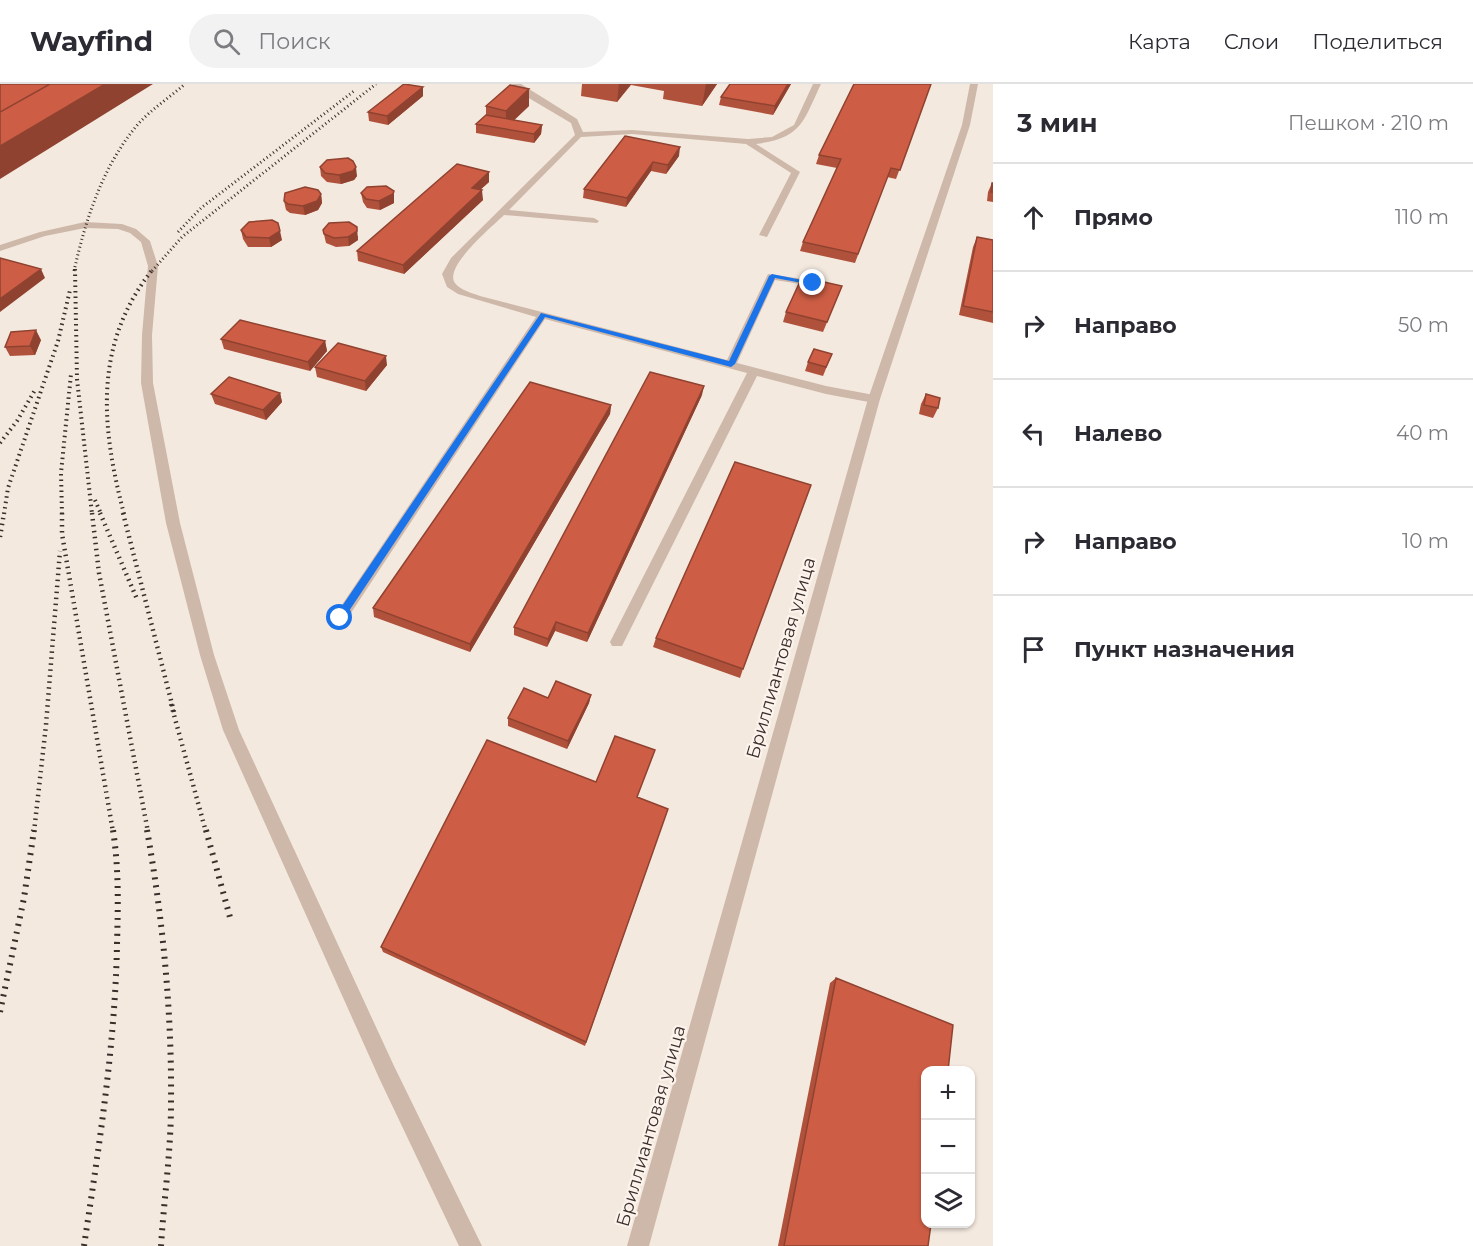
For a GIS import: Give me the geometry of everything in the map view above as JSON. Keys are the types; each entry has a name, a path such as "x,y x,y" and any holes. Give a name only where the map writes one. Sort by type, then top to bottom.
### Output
{"street":[{"path":"516,84 574,122 579,135"},
{"path":"817,84 797,126 774,139 748,142 632,132 579,135 454,260 446,269 447,280 453,288 463,294 874,399"},
{"name":"Бриллиантовая улица","path":"638,1246 874,399 966,125 974,84"},
{"path":"748,142 795,172 764,235"},
{"path":"502,212 594,221"},
{"path":"0,248 43,234 85,225 119,226 133,231 145,241 153,266 147,335 147,383 173,523 207,655 231,730 387,1073 471,1246"},
{"path":"731,364 772,276 813,283"},
{"path":"340,618 543,315"},
{"path":"617,642 754,370"}],"building":[{"path":"0,84 50,84 0,112"},
{"path":"50,84 105,84 0,146 0,112"},
{"path":"404,84 423,87 387,116 368,112"},
{"path":"730,84 788,84 775,106 721,97"},
{"path":"854,84 931,84 900,170 891,168 858,254 803,242 841,159 819,155"},
{"path":"510,85 529,89 506,111 486,106"},
{"path":"486,115 542,125 534,134 476,124"},
{"path":"625,136 680,147 668,165 653,162 627,198 584,189"},
{"path":"348,158 356,167 353,171 339,175 325,173 320,167 327,160"},
{"path":"457,164 489,172 472,188 482,190 403,265 357,251"},
{"path":"386,186 394,191 393,194 379,201 366,199 361,193 367,187"},
{"path":"305,187 318,190 321,194 317,201 303,206 288,204 284,201 285,193"},
{"path":"272,220 278,223 280,231 269,238 246,237 241,230 249,222"},
{"path":"349,222 357,227 357,231 348,237 334,238 324,234 323,230 329,223"},
{"path":"977,237 993,240 993,312 963,306"},
{"path":"0,258 41,269 0,299"},
{"path":"802,277 842,286 827,322 786,312"},
{"path":"240,320 325,341 308,362 221,339"},
{"path":"36,330 30,346 5,347 11,332"},
{"path":"338,343 386,356 365,381 315,367"},
{"path":"814,349 832,354 826,367 808,362"},
{"path":"650,372 704,386 588,633 556,622 548,639 514,627"},
{"path":"229,377 280,393 263,410 211,394"},
{"path":"530,382 611,405 470,644 373,608"},
{"path":"926,394 940,398 938,408 924,405"},
{"path":"735,462 811,485 743,669 656,638"},
{"path":"556,681 591,695 568,741 508,718 524,688 548,698"},
{"path":"615,736 655,750 637,797 668,809 586,1042 381,947 487,740 596,782"},
{"path":"836,978 953,1025 949,1066 921,1066 921,1228 930,1228 928,1246 784,1246"}],"railway":[{"path":"74,271 90,212 115,156 139,123 185,84"},
{"path":"152,271 182,237 376,84"},
{"path":"178,232 201,208 354,91"},
{"path":"75,269 77,379 92,514"},
{"path":"124,514 110,449 107,387 111,356 120,327 134,297 153,269"},
{"path":"4,514 8,488 58,341 70,290"},
{"path":"62,514 61,473 71,374"},
{"path":"0,443 17,421 35,390"},
{"path":"95,500 101,514"},
{"path":"0,537 4,513"},
{"path":"92,513 99,573 148,832"},
{"path":"100,513 137,599"},
{"path":"123,513 174,712"},
{"path":"62,514 62,534 113,832"},
{"path":"34,832 46,725 60,551"},
{"path":"171,704 206,832"},
{"path":"0,1012 24,898 34,830"},
{"path":"84,1246 105,1096 116,983 118,901 113,830"},
{"path":"147,830 162,932 170,1035 171,1122 161,1246"},
{"path":"206,830 231,921"}],"route":[{"path":"340,618 543,315 731,364 772,276 813,283"}]}
